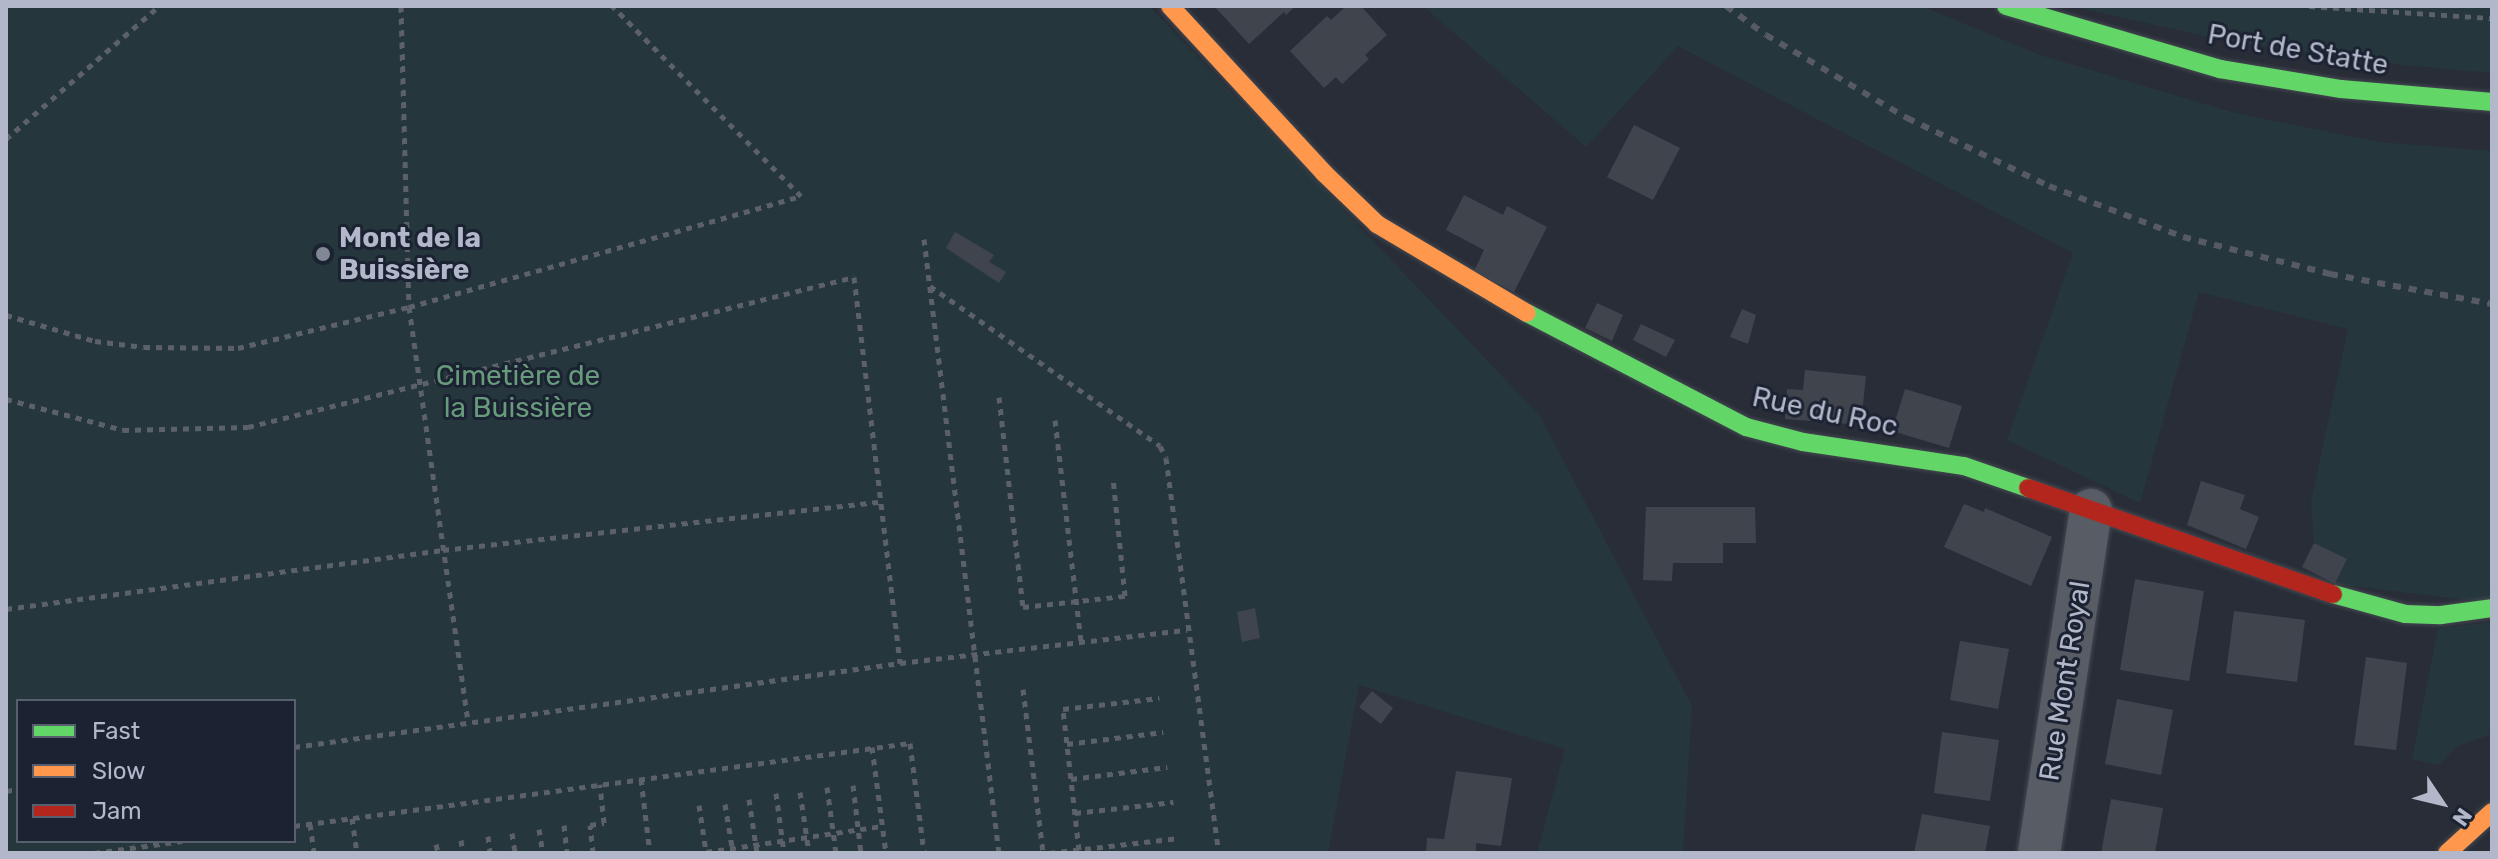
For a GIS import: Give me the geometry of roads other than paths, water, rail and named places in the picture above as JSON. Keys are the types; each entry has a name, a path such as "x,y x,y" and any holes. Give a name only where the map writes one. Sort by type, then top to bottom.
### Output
{"street":[{"name":"Rue du Roc","path":"1170,6 1324,173 1377,224 1500,299 1746,427 1803,442 1964,466 2348,599 2405,614 2441,615 2492,608"},
{"name":"Port de Statte","path":"2006,6 2220,69 2341,89 2492,102"},
{"name":"Rue Mont Royal","path":"2039,853 2091,510"},
{"path":"2447,853 2492,812"}],"railway":[{"path":"1726,6 1766,35 1907,118 2049,186 2183,237 2330,274 2492,304"}],"place":[{"name":"Mont de la Buissière","path":"323,254"}],"park label":[{"name":"Cimetière de la Buissière","path":"518,392"}]}
